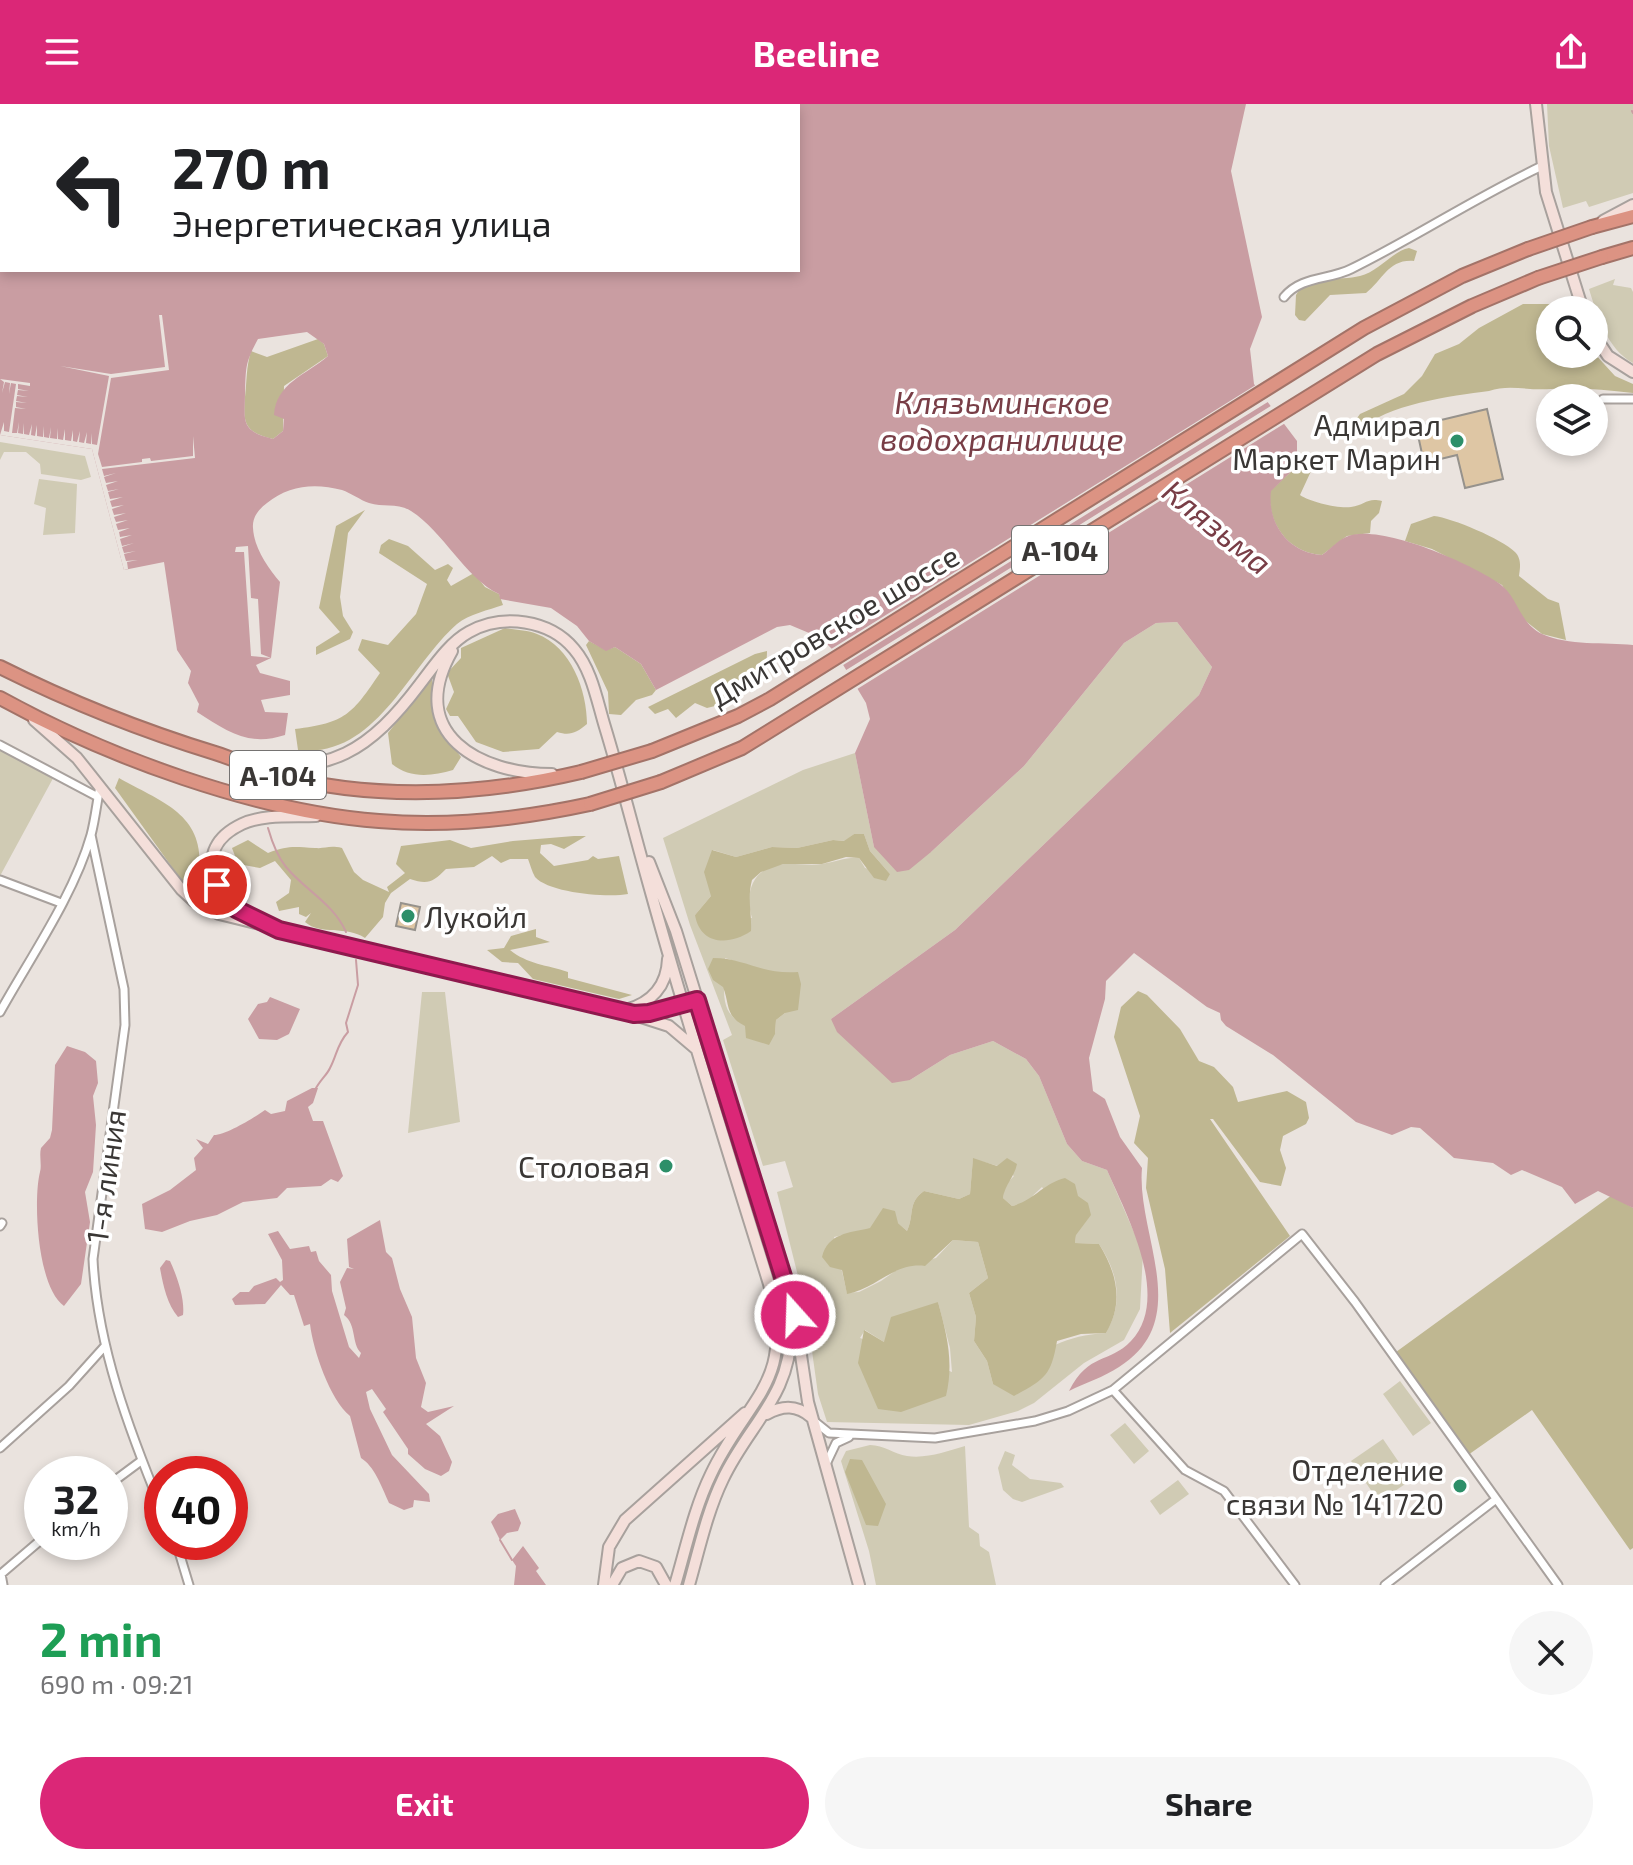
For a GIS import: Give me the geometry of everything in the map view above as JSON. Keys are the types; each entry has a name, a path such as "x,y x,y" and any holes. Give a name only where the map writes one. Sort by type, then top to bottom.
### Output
{"highway":[{"name":"Дмитровское шоссе","path":"0,667 108,718 271,773 345,787 390,792 498,788 578,773 652,751 738,716 1414,299 1528,249 1633,216"},
{"name":"Дмитровское шоссе","path":"0,698 163,770 292,807 338,816 380,821 473,821 527,818 590,804 661,782 742,748 1390,348 1472,306 1538,278 1633,250"}],"main road":[{"path":"1536,104 1542,166 1554,219 1579,296"},
{"name":"А-104","path":"1592,227 1633,205"},
{"path":"1608,356 1633,372"},
{"path":"227,757 287,766 318,763 343,756 366,743 406,703 457,641 470,631 495,623 518,621 549,629 564,638 586,666 776,1312 778,1339 775,1361 758,1401 706,1484 675,1585"},
{"path":"457,641 442,674 438,696 441,718 449,736 472,757 511,772 578,773"},
{"path":"20,709 56,737 99,792 194,901 219,914 620,1011 669,1026 698,1051"},
{"path":"279,930 236,909 221,893 213,875 219,845 233,830 254,820 338,816"},
{"path":"636,831 676,931 795,1315 802,1373 812,1419 822,1435 827,1468 859,1585"},
{"path":"620,1011 644,1004 660,988 666,974 667,948"},
{"path":"620,1011 649,1013 697,1000"},
{"path":"689,1585 719,1489 782,1385 790,1355 792,1330 782,1280"},
{"path":"604,1585 609,1547 625,1520 758,1401"},
{"path":"765,1415 794,1407 812,1419"},
{"path":"612,1585 622,1568 639,1561 656,1567 666,1585"}],"street":[{"path":"1284,297 1292,287 1345,272 1413,239 1542,166"},
{"path":"1608,399 1633,399"},
{"path":"0,745 99,792 91,835 61,903 0,1012"},
{"name":"1-я линия","path":"91,835 124,1001 125,1025 93,1259 95,1297 105,1346 144,1468"},
{"path":"0,880 61,903"},
{"path":"822,1435 910,1439 970,1434 1046,1418 1113,1390 1302,1234 1558,1585"},
{"path":"0,1448 69,1386 105,1346"},
{"path":"1113,1390 1185,1470 1224,1491 1295,1585"},
{"path":"827,1468 828,1456 836,1443 854,1435"},
{"path":"128,1471 141,1461"},
{"path":"1385,1585 1495,1500"},
{"path":"3,1585 1,1574 24,1554"},
{"path":"181,1560 189,1585"}],"shaded area":[{"path":"1547,104 1633,104 1633,193 1589,207 1586,201 1563,208 1549,146"},
{"path":"1409,248 1417,251 1414,261 1392,267 1366,293 1330,295 1305,321 1295,315 1296,295 1308,284 1367,274"},
{"path":"1615,279 1613,285 1631,288 1633,363 1616,349 1608,336 1608,296 1591,296 1589,289"},
{"path":"1523,304 1536,304 1536,368 1608,368 1615,376 1633,384 1633,393 1608,391 1608,384 1536,384 1536,389 1504,388 1420,403 1385,414 1359,431 1349,429 1360,414 1404,394 1422,376 1435,354 1459,344 1479,328"},
{"path":"318,339 324,344 328,356 284,386 283,431 273,439 256,433 247,425 244,406 251,351 267,357"},
{"path":"0,442 85,456 91,477 81,480 41,474 40,464 26,452 4,452 0,460"},
{"path":"1310,459 1312,469 1300,495 1305,498 1339,507 1382,501 1379,513 1371,521 1370,533 1347,536 1322,555 1300,549 1282,535 1270,503 1270,491 1303,461"},
{"path":"39,479 77,484 75,533 43,535 46,508 34,504"},
{"path":"365,510 348,533 340,597 343,616 353,632 350,639 316,655 316,647 340,632 319,608 336,526"},
{"path":"1434,516 1476,530 1515,552 1520,561 1519,576 1548,599 1559,603 1566,640 1542,634 1523,619 1502,585 1432,549 1405,541 1411,524"},
{"path":"389,539 408,546 435,570 448,564 453,568 447,580 451,586 474,573 485,587 499,594 503,605 457,624 388,706 370,725 349,740 325,749 298,750 295,729 326,723 346,714 380,673 358,650 362,639 388,645 416,614 427,584 379,553 381,545"},
{"path":"1177,622 1212,667 1199,695 955,930 831,1019 910,1080 950,1055 993,1041 1026,1059 1039,1076 1067,1144 1082,1161 1107,1170 1143,1253 1140,1309 1124,1340 1084,1363 1034,1403 1018,1411 969,1425 827,1422 818,1394 806,1308 777,1192 793,1187 785,1161 763,1166 723,1040 732,1035 690,925 663,838 803,770 855,753 874,847 931,852 1024,766 1124,643 1156,623","holes":["854,834 864,834 870,851 890,874 865,868 859,858 817,865 773,866 753,882 749,899 752,918 695,915 711,896 713,850 736,857 772,847 797,848 833,840 845,841","725,958 772,973 783,973 785,1013 776,1020 775,1034 735,1018 725,1003","973,1159 998,1166 1014,1176 1005,1185 1003,1198 1012,1206 1025,1203 1042,1187 1076,1235 1075,1243 1099,1244 1111,1266 1117,1299 1106,1333 1059,1343 993,1384 987,1361 974,1341 976,1317 969,1293 988,1278 978,1242 953,1240 936,1258 901,1267 859,1292 847,1293 834,1237 898,1223 907,1231 913,1204 924,1191 959,1199 970,1194","938,1302 950,1348 952,1372 860,1338 865,1330 884,1342"]},
{"path":"505,628 537,634 549,640 568,659 584,697 587,724 580,730 566,734 557,732 539,749 503,752 476,742 458,716 450,716 446,709 454,692 447,673 461,658 461,648"},
{"path":"589,641 606,650 615,647 641,664 656,690 652,695 636,700 621,715 609,714 608,692 586,645"},
{"path":"767,651 765,670 756,685 746,692 735,686 725,693 719,705 707,708 695,703 676,718 668,709 655,714 648,707 755,654"},
{"path":"432,677 435,723 461,757 453,770 429,775 414,774 392,764 388,733"},
{"path":"0,742 57,771 0,876"},
{"path":"119,778 165,804 188,824 196,837 199,874 182,881 115,788"},
{"path":"854,834 864,834 870,851 890,874 886,881 874,878 859,858 846,857 822,864 783,864 761,872 752,880 751,931 734,939 717,940 709,937 698,925 695,915 711,896 704,872 712,850 736,857 772,847 797,848 833,840 844,841"},
{"path":"586,836 564,849 551,844 541,845 540,853 554,866 588,860 593,856 598,859 619,856 628,894 593,895 553,887 535,877 528,859 510,859 501,863 492,856 474,867 446,869 430,881 410,879 391,893 385,903 383,917 365,938 350,932 311,926 305,922 311,913 306,917 299,914 299,907 279,911 276,902 289,893 291,880 275,861 260,868 238,864 232,848 248,840 268,853 292,847 342,848 354,872 363,880 389,892 387,887 405,873 396,864 401,846 450,840 471,848"},
{"path":"536,929 536,937 550,942 510,950 530,961 568,972 568,978 632,995 619,999 533,979 518,963 502,962 487,950 504,948 511,936"},
{"path":"713,958 774,971 798,972 801,984 798,1010 785,1013 776,1020 775,1034 769,1045 746,1038 745,1026 731,1014 723,987 713,980 708,969"},
{"path":"1138,991 1147,995 1180,1029 1199,1061 1214,1067 1233,1087 1238,1102 1287,1091 1306,1102 1309,1118 1306,1124 1283,1136 1280,1150 1286,1168 1281,1186 1260,1182 1210,1119 1290,1236 1170,1333 1165,1269 1146,1188 1148,1158 1134,1143 1140,1116 1114,1037 1121,1007"},
{"path":"422,992 445,992 460,1122 408,1133"},
{"path":"973,1158 997,1166 1007,1158 1017,1164 1003,1198 1012,1206 1058,1180 1065,1178 1075,1184 1078,1196 1088,1203 1091,1215 1076,1235 1075,1243 1099,1244 1116,1288 1115,1311 1106,1333 1081,1334 1057,1341 1045,1375 1014,1396 993,1384 987,1361 974,1341 976,1317 969,1293 988,1278 978,1242 953,1240 925,1266 904,1268 847,1294 842,1270 830,1267 822,1257 834,1239 870,1228 883,1208 895,1211 898,1223 907,1231 913,1204 924,1191 959,1199 970,1194"},
{"path":"1612,1195 1633,1208 1633,1548 1630,1550 1532,1410 1468,1455 1396,1352"},
{"path":"938,1302 949,1360 946,1396 901,1412 878,1409 858,1363 864,1330 884,1342 891,1317"},
{"path":"1400,1381 1431,1423 1413,1436 1383,1394"},
{"path":"1125,1423 1149,1451 1134,1464 1110,1435"},
{"path":"1383,1439 1411,1480 1379,1502 1351,1461"},
{"path":"870,1445 914,1457 965,1446 969,1527 979,1534 980,1546 989,1552 996,1585 876,1585 869,1551 841,1461 846,1451"},
{"path":"1005,1451 1015,1455 1012,1465 1030,1479 1061,1483 1064,1487 1022,1502 1013,1499 1003,1490 998,1468"},
{"path":"850,1459 862,1460 886,1504 878,1526 866,1525 845,1472"},
{"path":"1178,1480 1189,1494 1160,1515 1150,1501"}],"water":[{"name":"Клязьминское водохранилище","path":"800,104 1246,104 1231,171 1262,317 1250,349 1254,384 1297,441 1297,466 1271,491 1273,515 1283,535 1300,549 1322,555 1346,537 1361,534 1380,535 1424,547 1469,566 1500,584 1528,623 1542,634 1575,642 1633,645 1633,1208 1598,1191 1575,1204 1562,1187 1522,1170 1511,1175 1493,1163 1454,1158 1420,1128 1411,1127 1392,1135 1356,1122 1273,1055 1226,1026 1220,1013 1207,1007 1134,953 1106,981 1105,999 1089,1058 1093,1091 1105,1099 1120,1137 1142,1168 1142,1194 1157,1274 1158,1300 1154,1325 1142,1347 1113,1371 1069,1391 1084,1370 1131,1341 1143,1323 1147,1302 1142,1256 1107,1170 1082,1161 1067,1144 1039,1076 1026,1059 993,1041 950,1055 910,1080 892,1083 837,1032 831,1019 955,930 1199,695 1212,667 1177,622 1156,623 1124,643 1024,766 931,852 909,870 897,872 874,847 855,753 870,719 866,703 836,653 821,638 790,625 777,627 656,690 641,664 615,647 606,651 589,641 577,626 551,608 500,599 499,594 475,577 433,530 411,511 369,503 342,490 303,487 275,497 261,508 254,520 254,535 259,550 280,582 271,658 256,665 260,673 290,681 290,695 261,700 265,712 288,713 285,735 249,738 228,731 197,712 199,704 188,683 191,671 177,650 164,562 124,570 92,449 0,435 0,272 800,272","holes":["307,332 324,344 328,356 286,387 280,395 274,415 284,419 283,431 273,439 249,428 245,417 246,371 258,339"]},
{"path":"270,997 300,1009 289,1034 277,1040 259,1039 248,1019 258,1004 267,1002"},
{"path":"67,1046 85,1052 96,1061 98,1083 93,1096 96,1125 93,1172 85,1192 90,1222 81,1284 64,1306 55,1296 43,1262 37,1202 41,1148 50,1138 52,1130 55,1065"},
{"path":"318,1088 313,1103 308,1107 313,1121 323,1121 343,1176 338,1182 331,1179 321,1186 287,1188 277,1198 243,1202 217,1215 162,1232 145,1229 142,1204 170,1190 196,1170 194,1158 203,1148 196,1139 208,1144 214,1135 233,1129 265,1110 271,1114 285,1111 287,1101"},
{"path":"380,1220 386,1252 392,1258 412,1317 416,1358 426,1383 421,1407 428,1412 454,1406 426,1424 440,1436 452,1462 449,1471 441,1476 425,1469 408,1454 408,1449 383,1412 386,1409 372,1389 366,1392 370,1409 392,1455 429,1494 430,1502 414,1500 413,1507 404,1510 389,1503 373,1471 361,1458 350,1416 329,1387 310,1324 304,1326 294,1295 290,1295 281,1285 265,1304 235,1305 232,1299 240,1292 249,1292 254,1286 276,1278 280,1282 283,1280 282,1260 268,1234 278,1231 290,1249 309,1246 311,1252 316,1251 319,1261 331,1275 332,1291 349,1347 359,1358 361,1353 351,1324 344,1315 346,1308 340,1282 347,1268 354,1269 349,1267 347,1239"},
{"path":"166,1260 170,1261 182,1295 183,1315 178,1317 168,1300 160,1268"},
{"path":"515,1509 521,1523 518,1531 507,1533 500,1540 491,1522 498,1514"},
{"path":"523,1546 539,1568 536,1571 546,1585 514,1585 516,1566 512,1560"}],"pier":[{"path":"159,315 162,315 169,370 111,378 98,454 102,467 142,462 142,459 150,458 151,461 193,456 193,436 195,458 102,469 104,476 116,473 104,477 106,483 118,481 106,485 108,491 119,489 108,492 110,499 123,497 110,501 112,507 124,505 112,509 114,515 126,513 114,517 116,522 128,520 116,524 118,530 130,528 119,532 120,537 132,535 120,539 122,546 134,543 122,547 124,553 136,551 124,554 126,561 138,560 127,562 128,569 124,570 92,449 0,435 4,422 4,431 9,432 16,384 11,383 9,394 10,383 5,382 2,393 4,382 0,379 30,383 30,386 18,384 18,389 29,391 18,390 17,395 28,397 17,396 16,401 27,403 16,402 16,407 26,409 15,408 12,433 17,433 19,422 18,433 23,434 24,423 24,434 29,435 32,424 31,435 35,436 37,425 37,436 43,437 44,426 44,437 49,438 51,427 50,438 57,439 58,428 58,439 63,440 65,429 65,440 71,441 73,430 73,441 77,442 80,431 79,442 84,443 87,432 86,443 91,444 92,433 92,444 97,445 109,376 60,366 111,374 165,367"},
{"path":"1259,383 1271,400 840,667 828,651"},
{"path":"1274,404 1287,422 854,691 843,672"},
{"path":"248,546 251,598 258,599 261,654 271,658 251,656 244,552 235,552 236,547"}],"building":[{"name":"Адмирал Маркет Марин","path":"1487,409 1503,479 1465,488 1457,455 1424,463 1416,426"},
{"name":"Лукойл","path":"401,903 420,907 415,930 396,926"}],"waterway":[{"path":"268,828 275,849 286,867 327,905 346,932"},
{"path":"315,1090 329,1071 348,1032 346,1023 358,985 356,960"},
{"path":"500,1540 512,1560"}],"place":[{"name":"Адмирал Маркет Марин","path":"1457,441"},
{"name":"Лукойл","path":"408,916"},
{"name":"Столовая","path":"666,1166"},
{"name":"Отделение связи № 141720","path":"1460,1486"}],"route":[{"path":"217,885 236,909 279,930 497,983 634,1014 697,1000 795,1315"}],"water label":[{"name":"Клязьма","path":"1218,526"}]}
